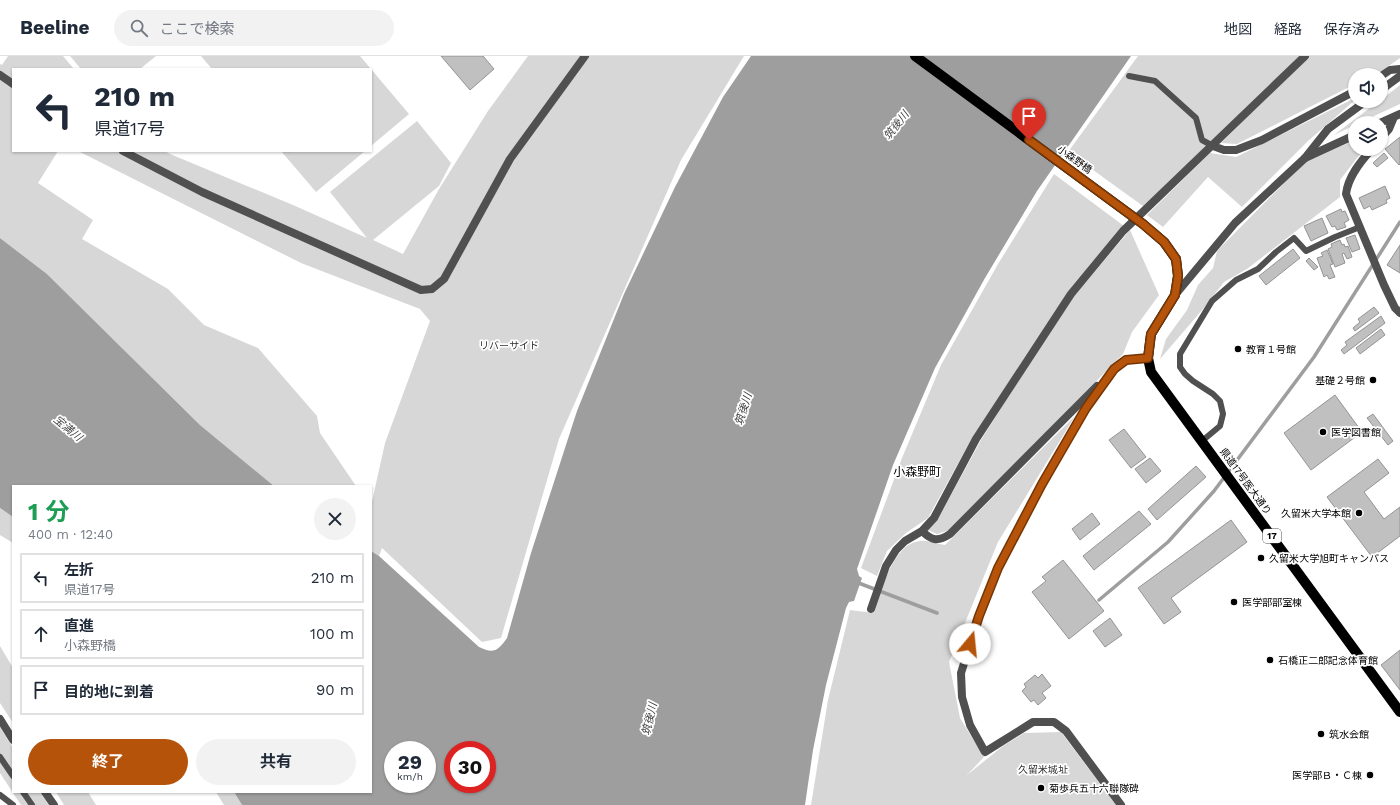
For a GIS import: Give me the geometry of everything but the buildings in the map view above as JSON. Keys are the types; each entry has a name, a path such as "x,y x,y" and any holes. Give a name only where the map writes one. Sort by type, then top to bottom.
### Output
{"main road":[{"name":"小森野橋","path":"915,56 1143,224 1164,242 1176,259 1178,276 1175,295"},
{"name":"17","path":"1148,358 1151,334 1175,295"},
{"name":"県道17号医大通り","path":"1148,358 1151,372 1400,712"}],"street":[{"path":"125,152 202,192 273,224 421,290 432,289 444,279 510,159 585,56"},
{"path":"871,609 886,566 896,550 905,540 922,531 934,518 976,439 1071,294 1123,231 1305,56"},
{"path":"1388,71 1400,69"},
{"path":"0,75 12,83"},
{"path":"1388,85 1400,76"},
{"path":"1213,146 1224,150 1236,150 1262,140 1348,95"},
{"path":"1175,295 1236,222 1304,158 1328,129 1356,108"},
{"path":"1388,130 1397,115"},
{"path":"1304,158 1348,138"},
{"path":"1366,156 1360,162 1347,185 1346,194 1395,308 1400,313"},
{"path":"1121,805 1066,732 1054,722 1032,722 986,752 970,725 962,697 961,673 979,616 998,568 1042,484 1086,408 1114,369 1126,360 1148,358"},
{"path":"922,531 927,536 934,539 942,539 950,534 1094,388 1104,382"},
{"path":"0,719 12,738"},
{"path":"46,793 54,805"}],"lane":[{"path":"1129,76 1155,81 1196,118 1202,140 1213,146"},
{"path":"1202,441 1220,426 1223,414 1220,402 1213,394 1185,374 1180,367 1180,354 1212,300 1236,280 1258,269 1294,238 1306,251 1360,228"},
{"path":"0,757 12,775"},
{"path":"24,793 32,805"},
{"path":"0,795 13,805"}],"green space":[{"path":"8,56 63,56 73,68 12,68 12,152 57,152 38,183 93,220 82,239 168,289 204,325 258,348 317,416 320,433 355,485 273,485 200,425 47,274 0,238 0,64 2,65"},
{"path":"70,56 156,56 141,68 80,68"},
{"path":"201,56 360,56 370,68 211,68"},
{"name":"リバーサイド","path":"528,56 744,56 681,160 559,439 501,638 482,642 382,548 379,556 372,552 372,502 385,443 430,321 420,309 301,263 80,152 167,152 367,238 330,192 417,121 451,163 439,186 373,240 403,254 439,189 488,111"},
{"path":"1138,56 1400,56 1400,58 1386,68 1348,68 1348,88 1237,144 1221,143 1283,80 1143,206 1068,152"},
{"path":"372,70 409,114 372,145"},
{"path":"1400,85 1400,104 1374,116 1359,116 1370,108 1388,108 1388,94"},
{"path":"1348,101 1348,106 1308,141 1242,207 1208,177 1163,227 1147,215 1210,153 1236,157"},
{"path":"1348,124 1348,128 1334,135"},
{"path":"1348,143 1348,156 1359,156 1340,180 1340,197 1247,269 1224,282 1160,359 1166,339 1187,310 1198,285 1213,268 1217,251 1304,163"},
{"path":"282,152 364,152 316,192"},
{"path":"1054,174 1124,226 972,438 928,518 906,533 887,551 877,576 861,568 902,458 941,365 998,264"},
{"path":"1130,230 1159,295 1132,332 1123,354 950,530 937,534 928,530 938,519 981,440 1034,356 1075,295"},
{"name":"久留米城址","path":"1075,416 998,542 949,662 960,718 984,757 967,775 1003,746 1024,733 1061,732 1116,805 811,805 828,700 850,610 873,613 889,570 902,550 911,544 920,541 945,545"},
{"path":"0,508 12,516 12,542 0,535"},
{"path":"0,646 12,666 12,721 0,703"},
{"path":"0,727 12,746 12,791 0,773"},
{"path":"13,793 41,793 49,805 21,805"},
{"path":"57,793 89,793 96,805 64,805"},
{"path":"217,793 235,793 242,805 224,805"}],"water":[{"name":"筑後川","path":"751,56 1131,56 1037,191 985,278 935,368 893,465 857,569 859,576 862,578 854,601 849,602 846,608 826,685 813,750 805,805 242,805 235,793 372,793 372,552 379,556 479,647 492,651 501,646 507,638 531,553 577,411 624,294 675,187 723,97"},
{"name":"宝満川","path":"0,238 47,274 200,425 273,485 12,485 12,516 0,508"}],"waterway":[{"path":"1099,600 1168,542 1214,491 1314,357 1400,222"},
{"path":"856,582 937,613"}],"place":[{"name":"教育１号館","path":"1238,349"},
{"name":"基礎２号館","path":"1373,380"},
{"name":"医学図書館","path":"1323,432"},
{"name":"久留米大学本館","path":"1359,513"},
{"name":"久留米大学旭町キャンパス","path":"1261,558"},
{"name":"医学部部室棟","path":"1234,602"},
{"name":"石橋正二郎記念体育館","path":"1270,660"},
{"name":"筑水会館","path":"1321,734"},
{"name":"医学部Ｂ・Ｃ棟","path":"1370,775"},
{"name":"菊歩兵五十六聯隊碑","path":"1041,788"}],"district":[{"name":"小森野町","path":"917,472"}],"route":[{"path":"970,644 979,616 998,568 1042,484 1086,408 1114,369 1126,360 1148,358 1151,334 1175,295 1178,276 1176,259 1164,242 1143,224 1029,140"}]}
